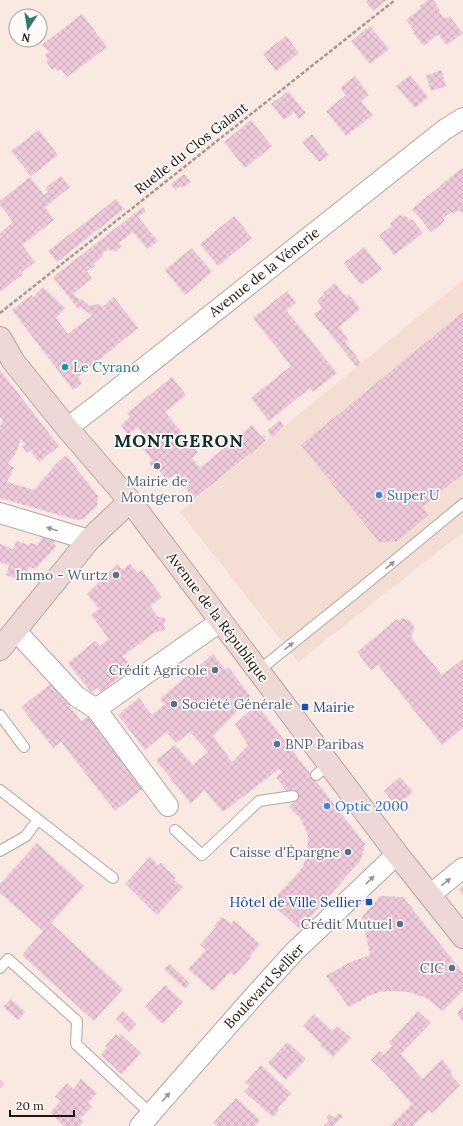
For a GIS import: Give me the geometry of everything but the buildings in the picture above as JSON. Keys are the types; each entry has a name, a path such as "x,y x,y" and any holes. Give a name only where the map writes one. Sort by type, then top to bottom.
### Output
{"main road":[{"name":"Avenue de la République","path":"0,338 13,361 66,428 130,501 221,621 258,671 323,770 397,854 463,937"},
{"path":"0,649 89,540 130,501"}],"street":[{"name":"Avenue de la Vénerie","path":"66,428 96,406 444,130 463,118"},
{"path":"0,513 89,540"},
{"path":"96,709 221,621"},
{"path":"15,630 76,696 96,709 168,806"},
{"name":"Boulevard Sellier","path":"145,1120 294,952 397,854"},
{"path":"430,895 463,868"}],"lane":[{"path":"258,671 463,504"},
{"path":"0,715 24,747"},
{"path":"0,790 113,878"},
{"path":"175,830 202,855 260,801 293,796"},
{"path":"0,851 26,836 38,819"},
{"path":"0,968 8,959 77,1021 76,1044 145,1120"}],"path":[{"name":"Ruelle du Clos Galant","path":"0,313 395,0"}],"shaded area":[{"path":"463,280 463,532 298,662 180,512"}],"place":[{"name":"Le Cyrano","path":"65,367"},
{"name":"Mairie de Montgeron","path":"157,466"},
{"name":"Super U","path":"379,495"},
{"name":"Immo - Wurtz","path":"116,575"},
{"name":"Crédit Agricole","path":"215,670"},
{"name":"Société Générale","path":"174,704"},
{"name":"Mairie","path":"305,707"},
{"name":"BNP Paribas","path":"277,744"},
{"name":"Optic 2000","path":"327,806"},
{"name":"Caisse d'Épargne","path":"348,852"},
{"name":"Hôtel de Ville Sellier","path":"369,902"},
{"name":"Crédit Mutuel","path":"400,924"},
{"name":"CIC","path":"452,968"}],"district":[{"name":"MONTGERON","path":"179,441"}]}
